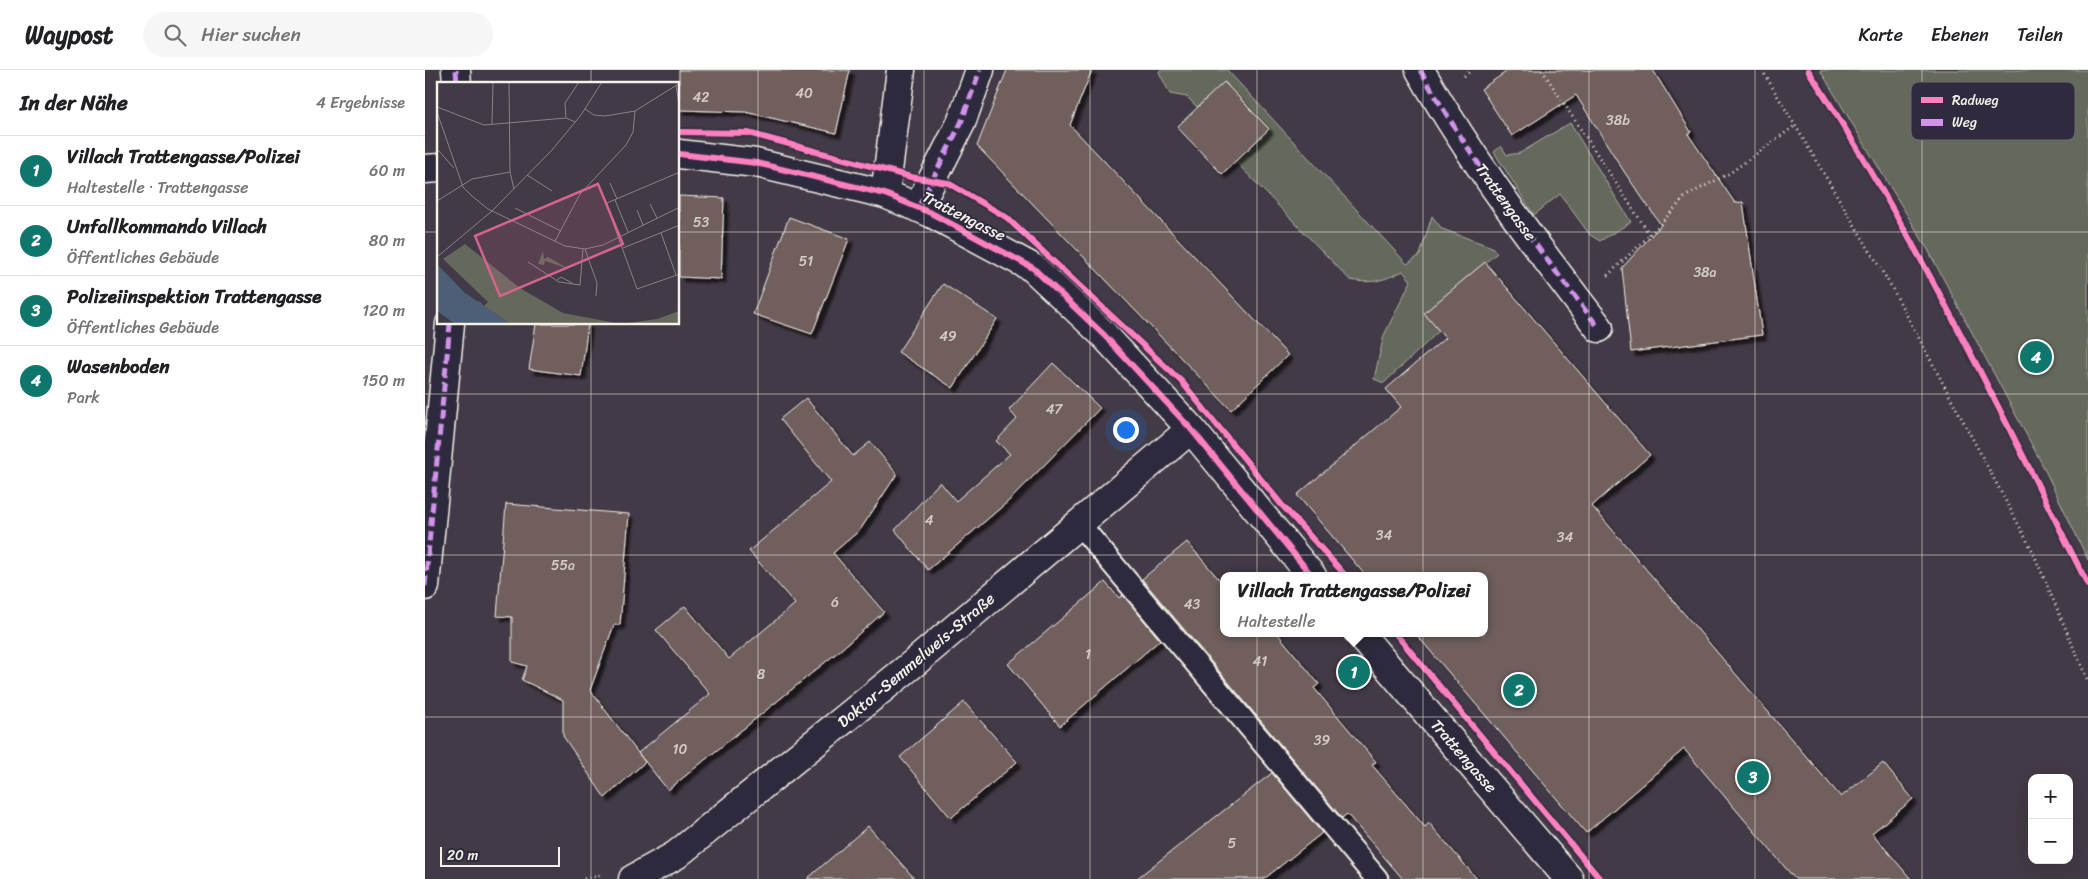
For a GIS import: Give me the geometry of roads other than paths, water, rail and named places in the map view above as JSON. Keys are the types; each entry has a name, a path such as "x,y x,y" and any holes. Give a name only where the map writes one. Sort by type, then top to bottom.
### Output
{"street":[{"path":"885,194 901,70"},
{"name":"Trattengasse","path":"918,208 961,123 980,70"},
{"name":"Trattengasse","path":"1419,70 1451,125 1599,328"},
{"name":"Trattengasse","path":"680,154 755,163 885,194 918,208 1033,268 1104,335 1191,429 1309,572"},
{"path":"425,586 450,325"},
{"name":"Doktor-Semmelweis-Straße","path":"633,879 676,855 914,663 1191,429"},
{"name":"Trattengasse","path":"1362,637 1569,879"}],"lane":[{"path":"1079,524 1377,879"}],"place":[{"name":"Wasenboden","path":"2036,357"},
{"name":"Villach Trattengasse/Polizei","path":"1354,672"},
{"name":"Unfallkommando Villach","path":"1519,690"},
{"name":"Polizeiinspektion Trattengasse","path":"1753,777"}]}
